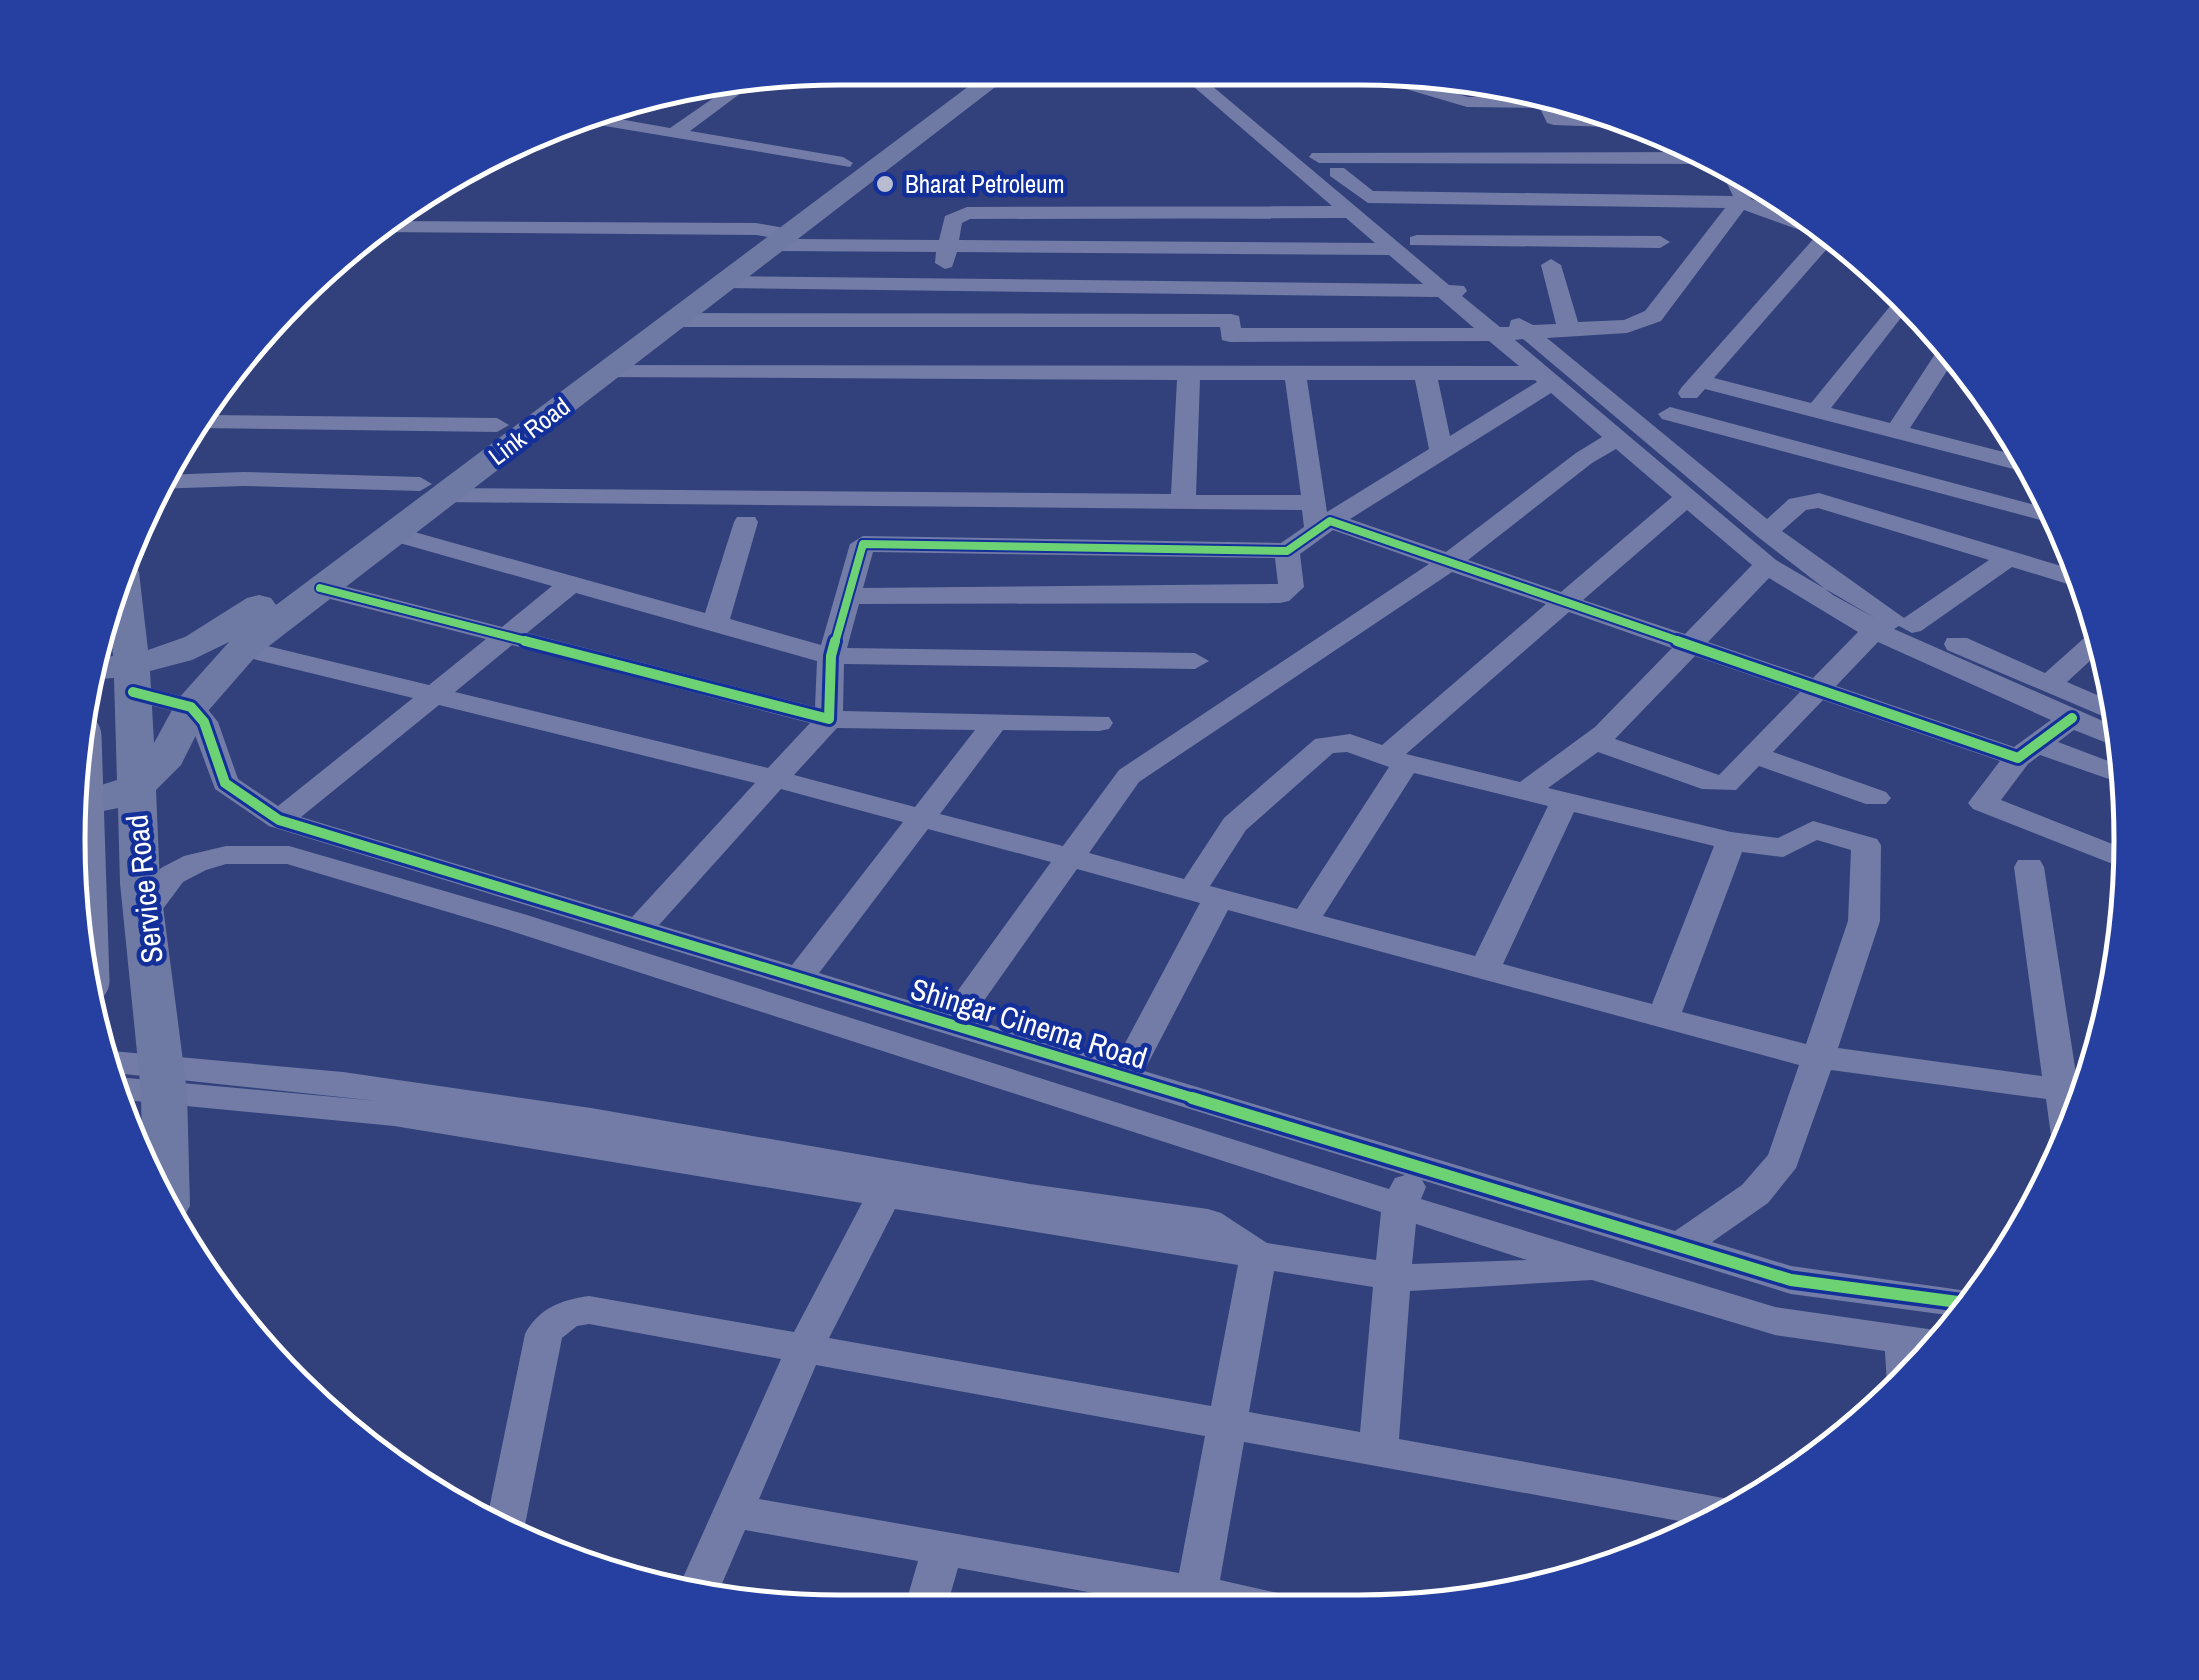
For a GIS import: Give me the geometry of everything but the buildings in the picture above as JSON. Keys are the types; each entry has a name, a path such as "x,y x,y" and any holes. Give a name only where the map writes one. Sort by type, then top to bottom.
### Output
{"main road":[{"name":"Link Road","path":"105,673 132,678 204,644 606,372 724,282 843,162 949,85"},
{"name":"Link Road","path":"134,789 162,764 191,707 244,648 391,533 497,425 984,85"},
{"name":"Service Road","path":"125,599 132,678 140,883 163,1079 165,1178"},
{"path":"87,803 134,789"}],"street":[{"path":"1201,85 1329,191 1358,199"},
{"path":"1231,85 1319,157 1407,245 1634,436 1687,497 1812,598 2049,684 2102,707"},
{"path":"1422,88 1467,102 1506,100"},
{"path":"673,134 734,92"},
{"path":"1550,110 1557,120 1588,121"},
{"path":"606,122 843,162"},
{"path":"1319,157 1682,158"},
{"path":"1615,158 1626,202"},
{"path":"1736,186 1742,199 1781,214"},
{"path":"944,282 952,220 967,212 1218,214 1358,199 1650,202 1756,198"},
{"path":"606,372 1045,348 1230,328 1515,333 1640,322 1653,316 1742,199"},
{"path":"1650,202 1673,288"},
{"path":"1218,214 1221,248 1241,315 1230,328 1228,373"},
{"path":"399,227 773,236 947,245 1221,248 1660,242"},
{"path":"950,1026 1128,776 1448,562 1584,458 1634,436 1670,414 1824,245"},
{"path":"1551,265 1569,330"},
{"path":"724,282 1461,290"},
{"path":"1818,411 1897,310"},
{"path":"674,320 1045,348 1189,373 1548,377"},
{"path":"1515,333 1548,377 1890,624 2107,733"},
{"path":"1896,432 1942,361"},
{"path":"1183,502 1189,373"},
{"path":"1295,373 1321,518"},
{"path":"1425,373 1441,452"},
{"path":"862,544 1288,551 1321,518 1441,452 1548,377"},
{"path":"1700,380 2010,457"},
{"path":"1670,414 2040,514"},
{"path":"211,422 497,425"},
{"path":"1970,546 2016,468"},
{"path":"175,482 243,480 430,489 1183,502 1321,518 1818,689 2111,773"},
{"path":"1304,922 1396,759 1564,602 1687,497"},
{"path":"636,931 829,719 831,656 875,498"},
{"path":"1767,532 1798,504 1819,500 2066,575"},
{"path":"715,624 746,522"},
{"path":"391,533 831,656 1196,661"},
{"path":"848,596 1280,595 1291,586 1288,551"},
{"path":"1595,742 1719,784 1732,781 1818,689 1890,624 2010,558"},
{"path":"1523,793 1595,742 1767,565"},
{"path":"279,820 570,584"},
{"path":"320,588 829,719 1098,723"},
{"path":"244,648 776,779 1484,971 1819,1056 2071,1092"},
{"path":"2049,684 2089,648"},
{"path":"132,678 191,707"},
{"name":"Shingar Cinema Road","path":"191,707 204,722 225,784 279,820 1791,1280 1957,1302"},
{"path":"2072,718 2027,751 1983,804 2113,855"},
{"path":"798,980 995,722"},
{"path":"1123,1078 1235,824 1262,796 1325,745 1350,743 1523,793 1731,841 1783,848 1812,830 1866,845 1864,921 1784,1159 1773,1176 1681,1246"},
{"path":"1757,756 1876,798"},
{"path":"1484,971 1564,803"},
{"path":"1663,1018 1731,841"},
{"name":"Shingar Cinema Road","path":"146,910 172,874 196,863 226,855 288,855 516,922 1600,1269 1775,1321 1921,1342"},
{"path":"2029,867 2072,1090"},
{"path":"120,1066 163,1079 890,1184 1258,1255 1394,1262 1446,1278 1600,1269"},
{"path":"126,1084 163,1079"},
{"path":"1378,1451 1400,1206 1418,1167"},
{"path":"702,1582 804,1349 890,1184"},
{"path":"1196,1595 1224,1424 1258,1255"},
{"path":"508,1518 544,1334 554,1320 570,1312 618,1313 1707,1510"},
{"path":"733,1511 944,1548 1171,1595"},
{"path":"929,1595 944,1548"}],"cycle path":[{"path":"320,588 829,719 831,656 863,544 1287,551 1330,521 2018,758 2072,718"},
{"path":"133,692 191,707 204,722 225,783 279,820 1791,1280 1957,1302"}],"place":[{"name":"Bharat Petroleum","path":"885,184"}]}
